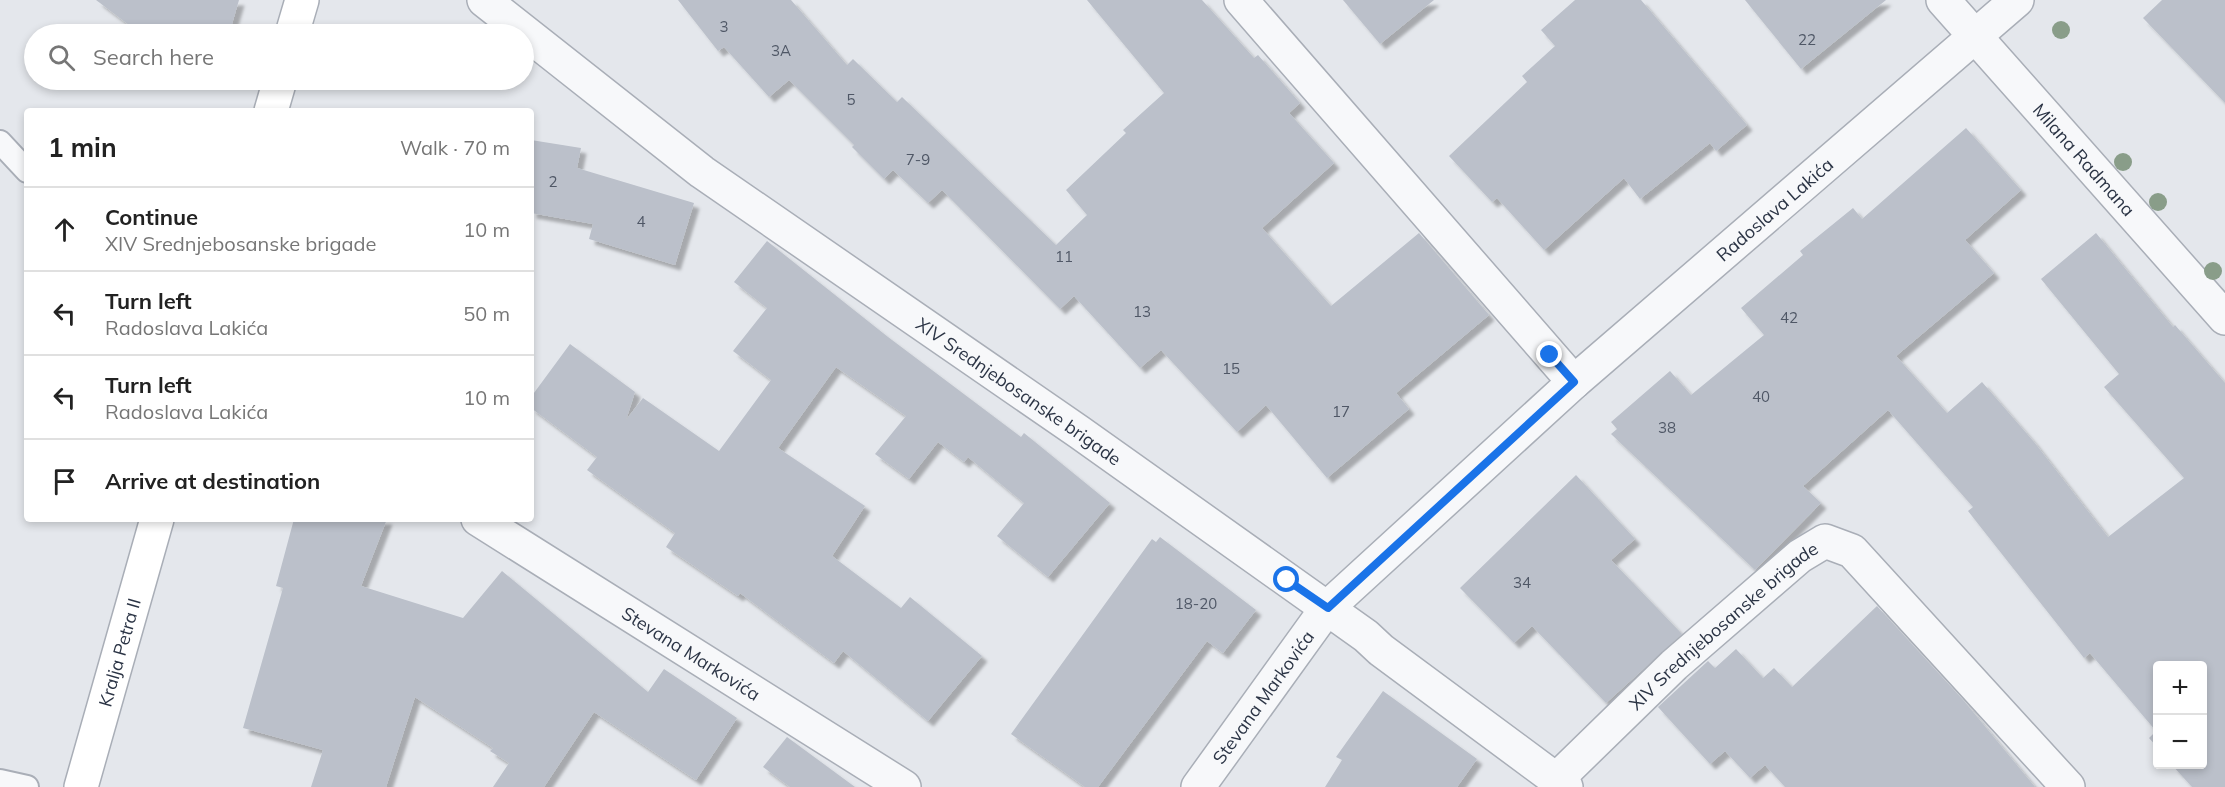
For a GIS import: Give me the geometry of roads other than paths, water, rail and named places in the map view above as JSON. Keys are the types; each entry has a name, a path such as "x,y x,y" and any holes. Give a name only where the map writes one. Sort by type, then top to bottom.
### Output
{"street":[{"path":"295,24 302,0"},
{"name":"XIV Srednjebosanske brigade","path":"484,0 514,24"},
{"path":"1240,0 1574,382"},
{"name":"Milana Radmana","path":"1943,0 2225,318"},
{"name":"Radoslava Lakića","path":"1328,608 1574,382 2017,0"},
{"name":"XIV Srednjebosanske brigade","path":"534,39 702,172 1079,432 1328,608 1561,783 1674,665 1800,556 1825,542 1852,551 2068,787"},
{"path":"272,108 277,90"},
{"name":"Kralja Petra II","path":"81,787 155,522"},
{"name":"Stevana Markovića","path":"483,522 904,787"},
{"name":"Stevana Markovića","path":"1198,787 1328,608"}],"lane":[{"path":"0,142 24,168"},
{"path":"0,781 27,787"}]}
